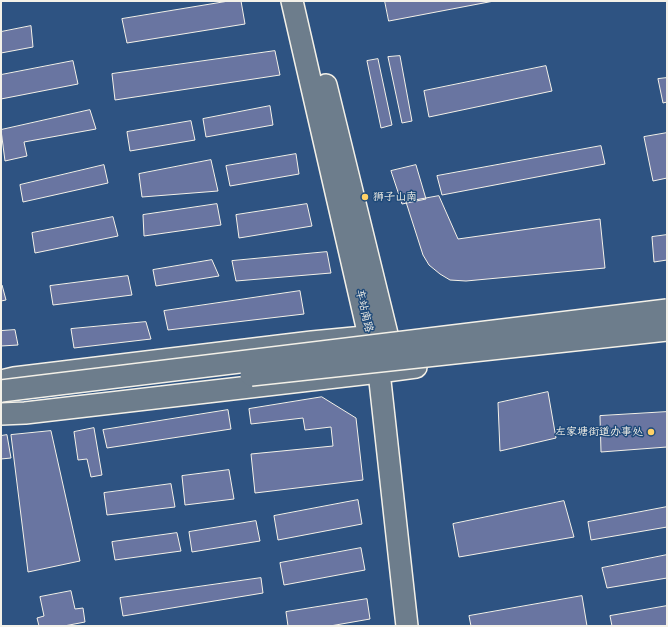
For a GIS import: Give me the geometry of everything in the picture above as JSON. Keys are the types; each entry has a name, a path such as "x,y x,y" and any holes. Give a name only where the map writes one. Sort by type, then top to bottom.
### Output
{"main road":[{"name":"车站南路","path":"292,1 378,335"},
{"name":"车站南路","path":"306,1 386,371 419,626"},
{"path":"1,381 14,378 312,342 667,302"},
{"path":"1,391 667,310"},
{"path":"1,402 667,330"},
{"path":"1,414 25,413 248,388 667,337"},
{"name":"车站南路","path":"386,371 406,626"}],"building":[{"path":"229,1 241,1 245,24 127,43 122,19"},
{"path":"385,1 494,1 389,21"},
{"path":"31,26 33,47 1,53 1,32"},
{"path":"275,51 280,75 115,100 112,74"},
{"path":"400,56 412,121 402,123 388,57"},
{"path":"378,59 392,125 381,128 367,61"},
{"path":"73,61 78,84 1,99 1,75"},
{"path":"546,66 552,91 429,117 424,91"},
{"path":"667,78 667,102 663,103 658,79"},
{"path":"270,106 273,125 206,137 203,119"},
{"path":"90,110 96,129 24,142 27,156 5,161 1,130"},
{"path":"191,121 195,140 130,151 127,132"},
{"path":"667,133 667,178 653,181 644,137"},
{"path":"601,146 605,164 442,195 437,176"},
{"path":"296,154 299,174 230,186 226,166"},
{"path":"211,160 218,191 142,197 139,174"},
{"path":"104,165 108,183 23,202 20,185"},
{"path":"416,165 426,199 402,204 391,171"},
{"path":"439,196 458,239 600,219 605,268 466,281 450,280 429,265 423,255 406,202"},
{"path":"217,204 221,225 144,236 143,215"},
{"path":"307,204 312,226 239,238 236,215"},
{"path":"113,217 118,236 35,253 32,233"},
{"path":"667,235 667,260 654,262 652,237"},
{"path":"327,252 331,273 236,281 232,261"},
{"path":"212,260 219,276 156,286 153,270"},
{"path":"128,276 132,295 53,305 50,286"},
{"path":"1,285 6,300 1,301"},
{"path":"300,291 304,314 168,330 164,311"},
{"path":"146,322 151,339 74,348 71,329"},
{"path":"15,330 18,345 1,346 1,331"},
{"path":"548,392 556,438 500,451 498,403"},
{"path":"322,397 356,418 363,480 255,493 251,454 333,446 331,427 305,430 303,418 251,424 249,409"},
{"path":"228,410 231,429 107,448 103,430"},
{"path":"667,412 667,447 601,452 600,416"},
{"path":"94,428 102,475 91,477 87,459 78,460 74,432"},
{"path":"51,431 80,561 28,572 11,435"},
{"path":"7,435 11,458 1,459 1,436"},
{"path":"229,470 234,499 185,505 182,476"},
{"path":"171,484 175,507 107,515 104,493"},
{"path":"358,500 362,524 278,540 274,516"},
{"path":"564,501 574,537 459,557 453,524"},
{"path":"667,507 667,527 591,540 588,522"},
{"path":"256,521 260,541 192,552 189,532"},
{"path":"177,533 181,551 115,560 112,542"},
{"path":"361,548 365,570 284,585 280,563"},
{"path":"667,555 667,578 607,588 602,568"},
{"path":"261,578 263,593 123,616 120,598"},
{"path":"71,591 75,609 83,608 85,622 64,626 39,626 37,618 44,616 40,597"},
{"path":"582,596 587,626 471,626 469,616"},
{"path":"367,599 370,619 330,626 288,626 286,612"},
{"path":"667,606 667,626 612,626 610,616"}],"place":[{"name":"狮子山南","path":"365,197"},
{"name":"左家塘街道办事处","path":"651,432"}]}
